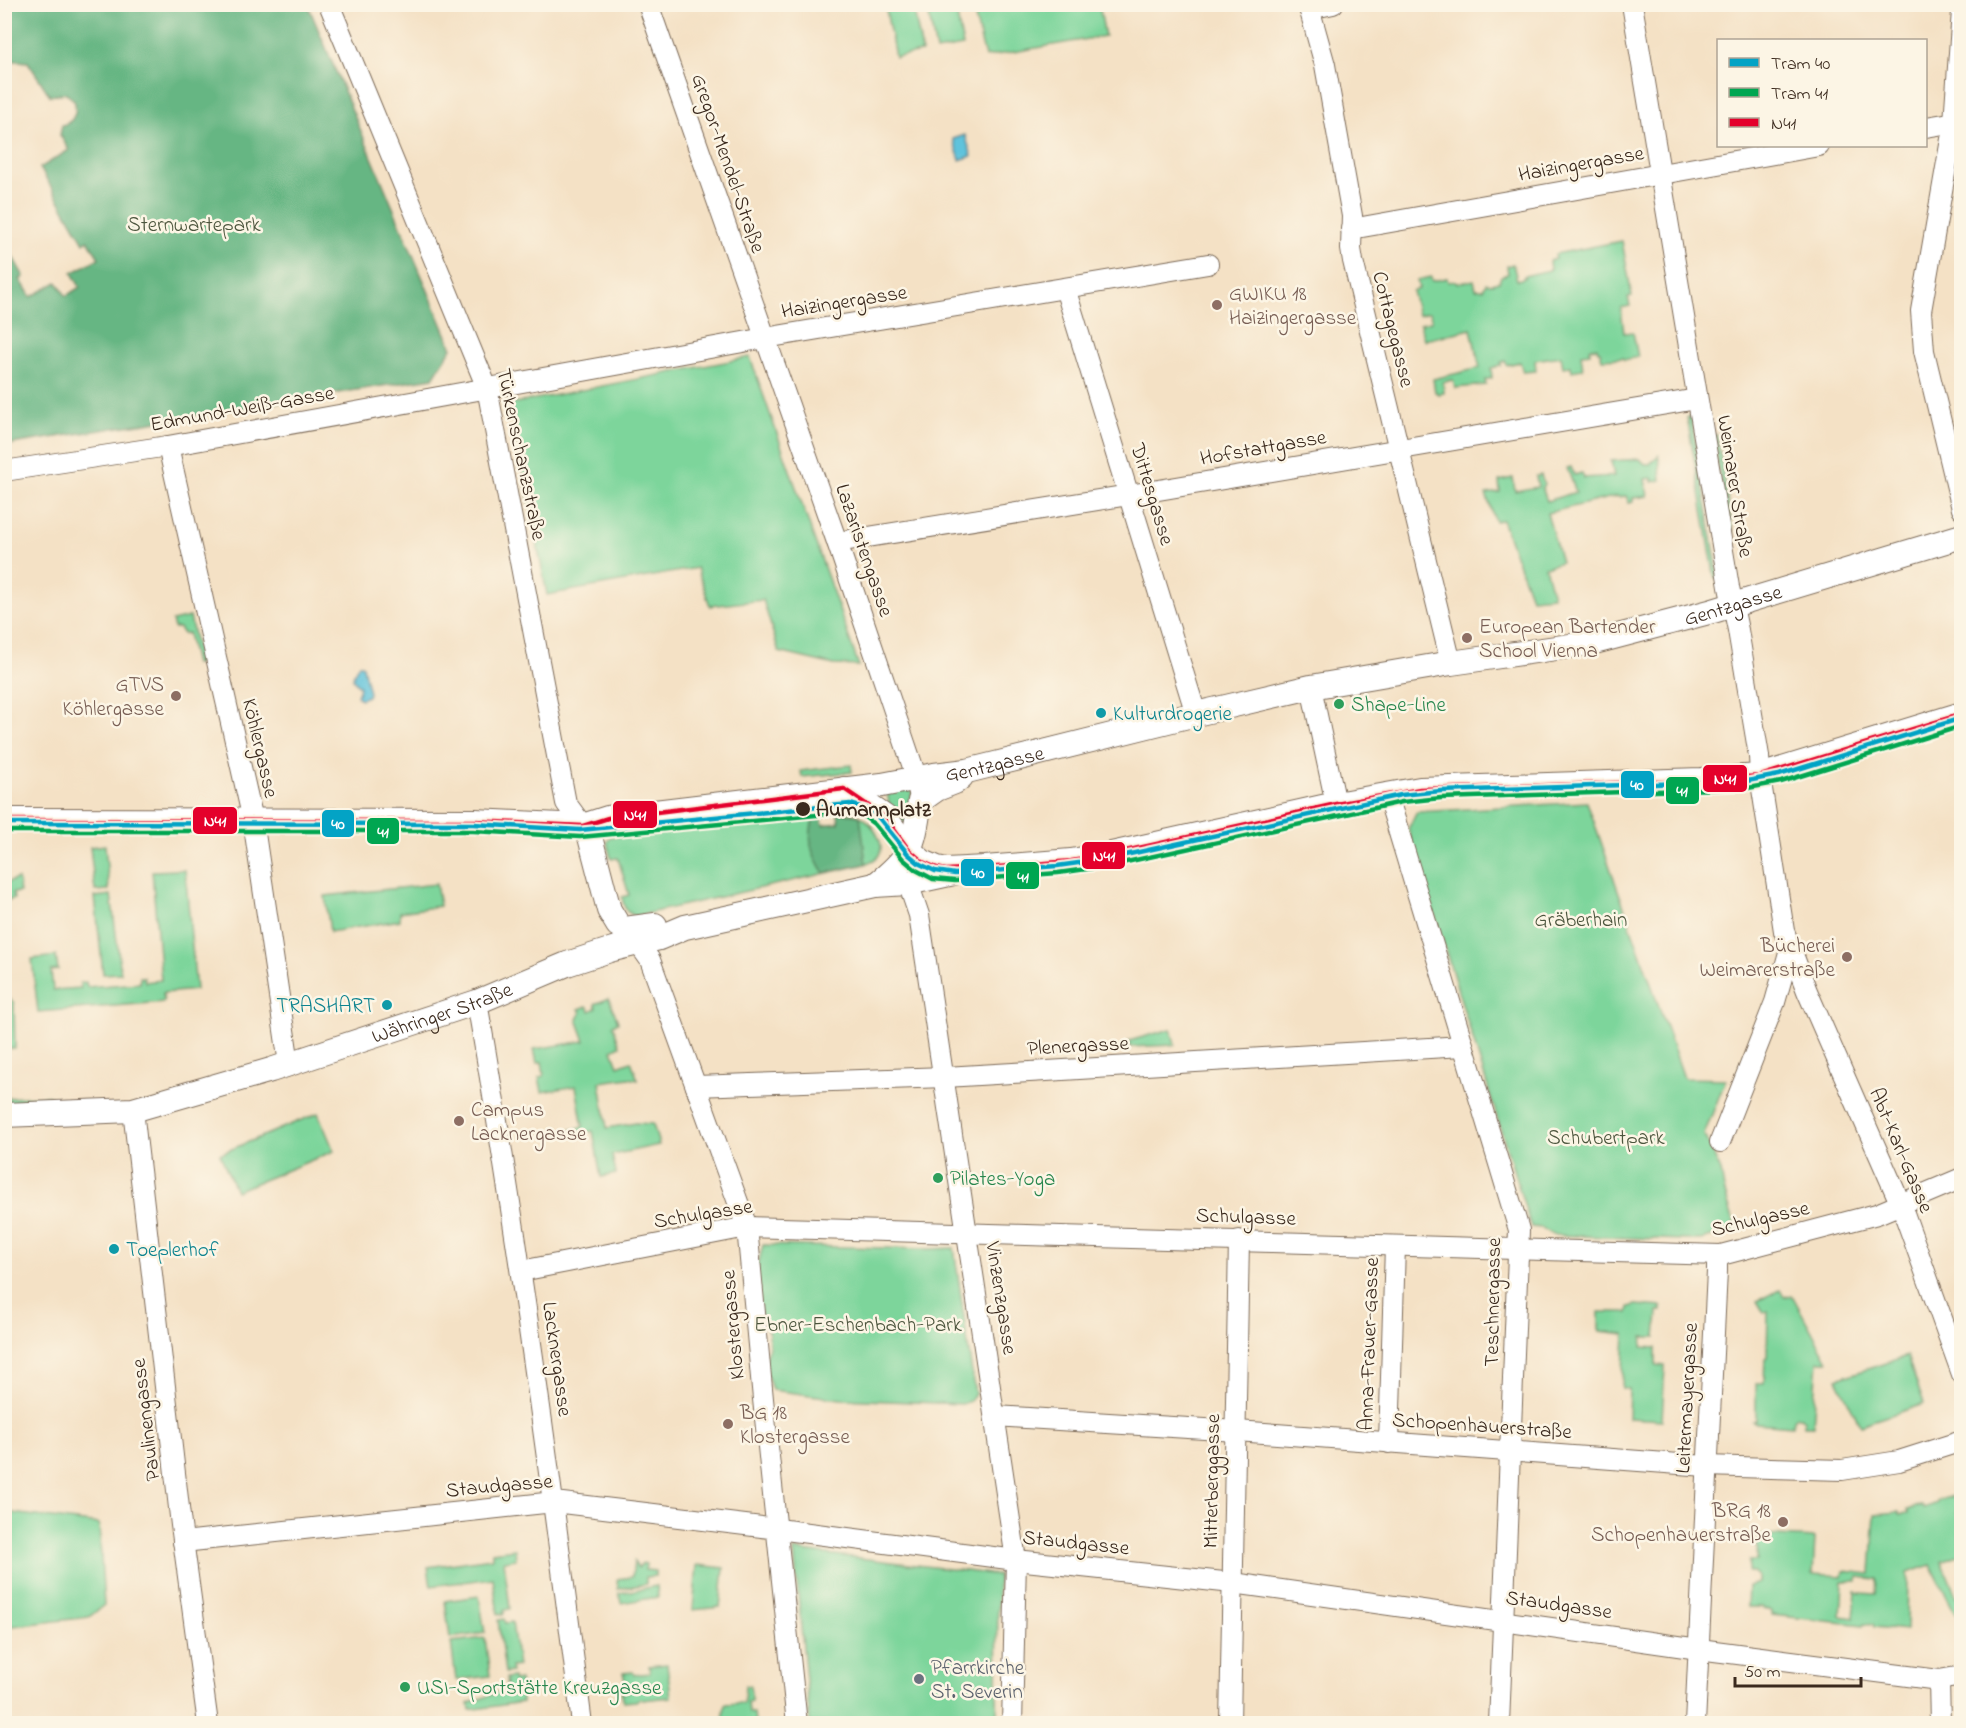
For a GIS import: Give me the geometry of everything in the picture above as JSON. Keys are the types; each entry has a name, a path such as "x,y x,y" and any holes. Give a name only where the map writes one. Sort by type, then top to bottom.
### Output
{"main road":[{"name":"Gentzgasse","path":"4,820 476,821 583,826 608,818 844,789 937,789 955,782 967,771 1311,687 1451,663 1591,643 1732,605 1962,536"},
{"name":"Währinger Straße","path":"875,885 902,862 909,850 923,862 937,868 974,868 1071,861 1387,793 1449,788 1760,776 1962,714"},
{"path":"844,789 885,817 909,850"},
{"path":"909,850 915,836 919,790"},
{"path":"583,826 590,837 609,910 618,925 625,929 657,925 685,927"},
{"name":"Währinger Straße","path":"4,1115 133,1110 289,1064 477,1002 567,964 659,938 685,927 875,885 908,883 974,868"}],"street":[{"name":"Türkenschanzstraße","path":"329,4 487,388 566,803 583,826"},
{"name":"Gregor-Mendel-Straße","path":"648,4 765,338"},
{"path":"1308,7 1333,4"},
{"name":"Weimarer Straße","path":"1632,4 1757,744 1784,931 1790,949"},
{"name":"Cottagegasse","path":"1308,7 1325,65 1352,216 1353,261 1451,663"},
{"path":"1962,10 1958,122 1921,311 1924,351 1962,510"},
{"path":"1927,127 1958,122"},
{"name":"Haizingergasse","path":"1352,229 1813,147"},
{"name":"Haizingergasse","path":"487,388 765,338 1208,264"},
{"name":"Dittesgasse","path":"1065,288 1196,714"},
{"name":"Lazaristengasse","path":"765,338 837,542 919,790"},
{"name":"Edmund-Weiß-Gasse","path":"4,471 168,446 487,388"},
{"name":"Hofstattgasse","path":"837,542 1697,399"},
{"name":"Köhlergasse","path":"168,446 252,820 289,1064"},
{"path":"1311,687 1336,804"},
{"name":"Teschnergasse","path":"1387,793 1519,1230 1499,1724"},
{"name":"Vinzenzgasse","path":"908,883 919,915 945,1077 1016,1560 1012,1724"},
{"name":"Klostergasse","path":"638,943 650,960 747,1227 797,1724"},
{"path":"1720,1142 1775,1002 1790,949"},
{"name":"Abt-Karl-Gasse","path":"1790,949 1901,1205 1962,1374"},
{"name":"Lacknergasse","path":"477,1002 521,1271 554,1502 582,1724"},
{"name":"Plenergasse","path":"696,1086 945,1077 1463,1046"},
{"name":"Paulinengasse","path":"133,1110 183,1542 208,1724"},
{"name":"Schulgasse","path":"521,1271 747,1227 1721,1255 1877,1214 1962,1178"},
{"name":"Mitterberggasse","path":"1230,1724 1239,1240"},
{"name":"Anna-Frauer-Gasse","path":"1389,1443 1395,1246"},
{"name":"Leitermayergasse","path":"1695,1724 1717,1262 1721,1255"},
{"name":"Schopenhauerstraße","path":"995,1416 1237,1431 1706,1466 1842,1470 1899,1461 1962,1441"},
{"name":"Staudgasse","path":"183,1542 554,1502 778,1528 1016,1560 1233,1583 1699,1649 1939,1680 1962,1676"},
{"path":"1939,1680 1940,1724"}],"green space":[{"name":"Sternwartepark","path":"5,4 308,5 452,348 433,378 5,445 5,249 7,253 10,252 24,277 20,279 31,297 57,282 66,296 80,287 72,273 99,258 88,240 84,243 40,168 69,150 60,135 62,125 70,122 74,116 76,108 74,100 65,93 50,96 28,62 5,60"},
{"path":"885,5 913,5 922,52 895,57"},
{"path":"927,5 955,5 963,46 936,51"},
{"path":"972,5 1099,5 1105,36 985,57"},
{"path":"1622,241 1632,296 1628,297 1630,306 1621,308 1624,333 1633,332 1638,357 1624,360 1623,358 1602,359 1597,347 1589,348 1590,353 1581,354 1583,369 1572,371 1571,366 1563,367 1561,356 1535,360 1536,371 1523,372 1520,362 1506,365 1505,361 1501,362 1501,366 1491,368 1492,378 1485,380 1486,385 1455,388 1453,380 1443,382 1444,393 1435,392 1433,379 1480,368 1471,329 1424,340 1420,324 1432,321 1430,312 1418,315 1412,291 1419,289 1417,280 1431,277 1432,281 1447,278 1448,282 1456,281 1457,283 1474,280 1476,289 1483,289 1486,283 1499,282 1501,276 1508,274 1507,266 1513,264 1517,280 1550,270 1549,261 1556,259 1555,254"},
{"path":"750,357 859,666 834,665 779,652 763,600 710,606 697,568 547,595 510,404"},
{"path":"1691,416 1719,579 1715,579 1687,417"},
{"path":"1713,435 1717,435 1733,533 1729,533"},
{"path":"1659,455 1661,480 1652,482 1652,478 1645,479 1648,496 1633,498 1633,502 1629,503 1626,496 1617,496 1547,513 1561,562 1545,567 1553,596 1531,598 1502,520 1495,521 1486,494 1500,492 1499,481 1513,478 1515,491 1538,487 1536,476 1541,475 1547,501 1576,492 1567,468 1571,467 1574,475 1582,473 1584,478 1614,476 1611,461 1640,459 1645,464 1650,464"},
{"path":"190,617 200,663 195,664 188,633 183,634 179,628 174,628 172,621"},
{"path":"851,765 852,772 802,777 801,771"},
{"path":"912,788 909,829 889,805 887,790"},
{"name":"Schubertpark","path":"1587,802 1684,1078 1726,1079 1704,1135 1721,1171 1736,1230 1701,1240 1684,1240 1553,1235 1542,1228 1531,1227 1408,829 1417,812"},
{"path":"838,812 859,816 870,824 881,845 876,859 862,865 636,916 628,912 625,907 622,897 629,895 618,858 611,859 607,842 610,837 735,824 735,826 760,821 761,825 771,823 771,820 821,814 822,825 839,823"},
{"path":"838,812 860,816 866,864 824,873 811,846 814,815 821,814 823,825 839,823"},
{"path":"105,845 109,890 95,891 90,847"},
{"path":"185,870 196,990 163,993 164,1002 38,1012 32,959 56,956 58,970 51,971 53,990 81,988 80,983 86,982 87,987 140,983 140,977 144,977 145,982 161,980 152,871"},
{"path":"18,879 20,892 13,893 14,899 5,901 5,883"},
{"path":"436,884 440,906 400,912 400,920 330,932 325,896"},
{"path":"111,895 121,973 103,974 95,897"},
{"path":"609,998 618,1022 613,1025 620,1046 612,1050 618,1066 631,1061 638,1080 629,1078 600,1082 607,1128 636,1123 653,1124 659,1145 612,1155 616,1174 601,1177 593,1131 571,1135 570,1130 583,1127 576,1086 542,1092 539,1077 544,1076 542,1062 537,1063 534,1049 585,1041 577,1019 581,1012 579,1009 587,1006 590,1011 596,1008 595,1004"},
{"path":"10,999 14,1003 15,1048 5,1049 5,1000"},
{"path":"1171,1029 1175,1045 1130,1047 1129,1041"},
{"path":"49,1096 49,1100 5,1104 5,1098"},
{"path":"318,1113 334,1151 236,1191 220,1154"},
{"name":"Ebner-Eschenbach-Park","path":"763,1245 954,1248 975,1394 970,1401 962,1404 841,1399 772,1390 763,1362 769,1347 769,1334 759,1309 756,1273"},
{"path":"1780,1290 1784,1297 1792,1295 1828,1361 1818,1361 1813,1426 1804,1426 1801,1417 1793,1420 1792,1426 1753,1421 1756,1420 1756,1383 1764,1383 1765,1358 1767,1357 1768,1311 1764,1313 1757,1301"},
{"path":"1636,1305 1662,1307 1662,1311 1658,1312 1656,1337 1643,1337 1642,1347 1656,1348 1656,1365 1665,1366 1662,1420 1628,1418 1629,1389 1622,1388 1625,1334 1599,1331 1599,1312 1628,1312 1629,1307"},
{"path":"1907,1356 1924,1404 1860,1425 1837,1379"},
{"path":"1958,1494 1961,1503 1961,1512 1957,1513 1961,1523 1961,1554 1942,1561 1956,1596 1961,1595 1961,1625 1931,1565 1908,1573 1907,1630 1874,1627 1873,1624 1864,1623 1863,1625 1772,1615 1772,1611 1762,1607 1747,1607 1748,1586 1758,1583 1758,1576 1748,1573 1749,1561 1757,1561 1758,1535 1815,1538 1813,1574 1843,1576 1844,1571 1871,1574 1875,1514 1899,1512 1900,1515 1908,1513 1907,1510 1922,1505 1923,1508","holes":["1858,1577 1877,1579 1876,1594 1856,1591 1854,1618 1841,1616 1843,1581 1857,1581"]},
{"path":"5,1512 99,1524 104,1605 89,1617 5,1627"},
{"path":"515,1549 516,1559 504,1561 510,1609 504,1610 504,1614 498,1615 493,1578 431,1586 428,1567 492,1558 492,1552"},
{"path":"794,1550 998,1575 997,1723 810,1723"},
{"path":"634,1562 638,1568 643,1563 646,1564 645,1570 655,1571 655,1576 646,1577 646,1584 618,1589 617,1579 632,1577"},
{"path":"697,1565 724,1568 720,1607 693,1610"},
{"path":"657,1586 658,1597 621,1603 619,1593"},
{"path":"479,1596 485,1633 450,1638 445,1601"},
{"path":"504,1619 505,1623 512,1622 518,1666 511,1667 512,1672 505,1673 498,1620"},
{"path":"485,1638 490,1676 456,1680 451,1642"},
{"path":"667,1664 671,1697 642,1700 640,1698 636,1701 623,1702 621,1693 628,1692 623,1673 633,1672 634,1675 650,1673 649,1666"},
{"path":"513,1677 514,1681 520,1680 522,1702 470,1710 469,1703 507,1689 506,1678"},
{"path":"745,1686 750,1686 752,1701 748,1702 749,1713 754,1713 755,1723 723,1723 725,1704 744,1703"}],"water":[{"path":"965,135 972,156 960,160 953,139"},
{"path":"359,664 363,666 369,693 361,699 357,696 360,687 353,679"}],"tram line":[{"name":"40","path":"4,823 473,824 580,830 850,804 867,809 879,818 908,854 920,864 935,871 955,874 1057,866 1107,859 1401,795 1441,791 1747,781 1779,775 1962,718"},
{"name":"41","path":"4,831 473,831 580,837 849,812 863,816 874,824 903,859 916,870 933,879 955,881 1058,873 1108,866 1402,802 1441,798 1748,788 1781,782 1962,726"}],"transit line":[{"name":"N41","path":"844,789 885,817 909,850 923,862 946,870 985,868 1071,861 1107,855 1336,804 1420,789 1760,776 1962,714"},
{"name":"N41","path":"4,820 475,821 583,826 608,818 844,789"}],"place":[{"name":"GWIKU 18 Haizingergasse","path":"1217,305"},
{"name":"European Bartender School Vienna","path":"1467,638"},
{"name":"GTVS Köhlergasse","path":"176,696"},
{"name":"Shape-Line","path":"1339,704"},
{"name":"Kulturdrogerie","path":"1101,713"},
{"name":"Aumannplatz","path":"803,809"},
{"name":"Bücherei Weimarerstraße","path":"1847,957"},
{"name":"TRASHART","path":"387,1005"},
{"name":"Campus Lacknergasse","path":"459,1121"},
{"name":"Pilates-Yoga","path":"938,1178"},
{"name":"Toeplerhof","path":"114,1249"},
{"name":"BG 18 Klostergasse","path":"728,1424"},
{"name":"BRG 18 Schopenhauerstraße","path":"1783,1522"},
{"name":"Pfarrkirche St. Severin","path":"919,1679"},
{"name":"USI-Sportstätte Kreuzgasse","path":"405,1687"}],"park label":[{"name":"Gräberhain","path":"1581,919"}]}
